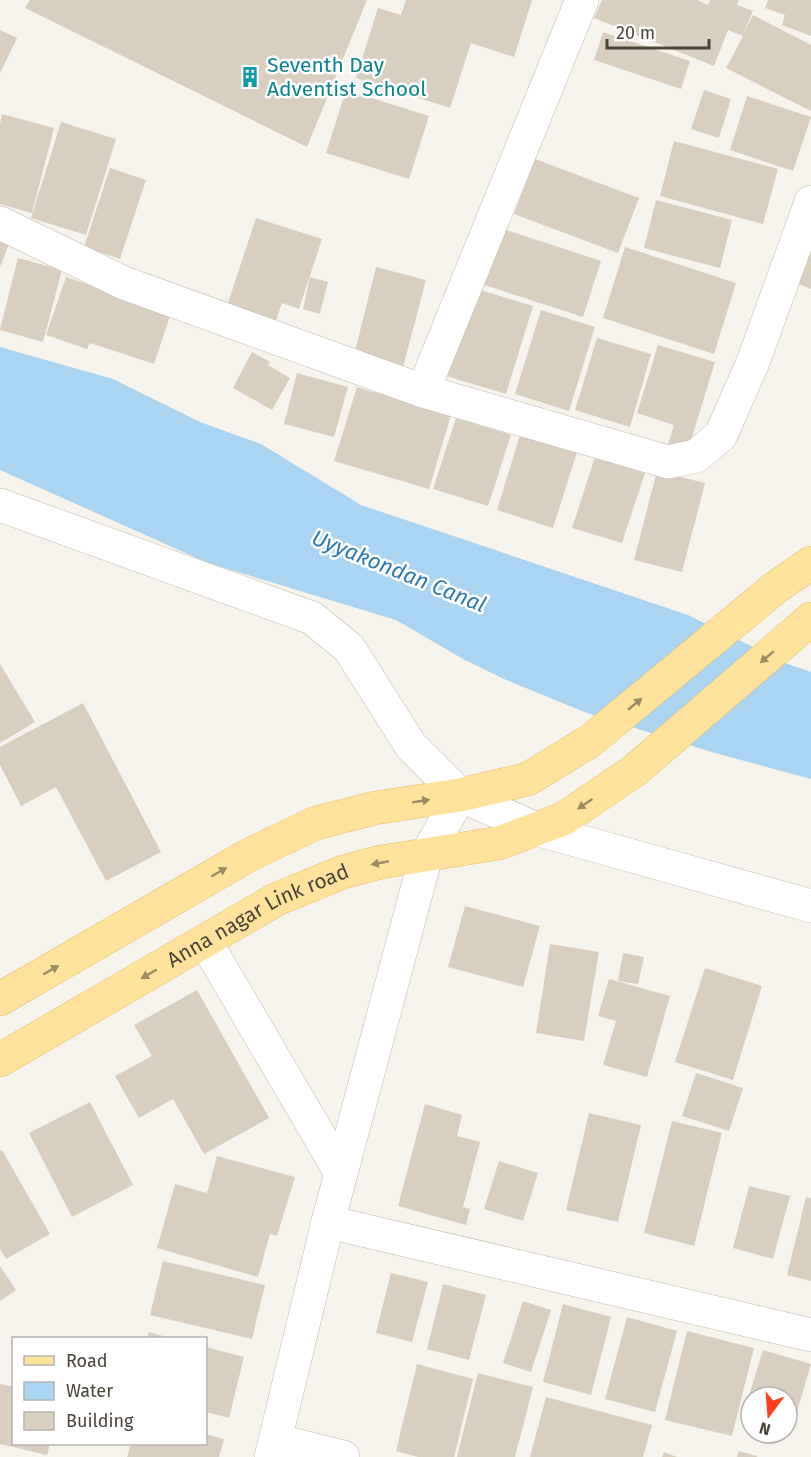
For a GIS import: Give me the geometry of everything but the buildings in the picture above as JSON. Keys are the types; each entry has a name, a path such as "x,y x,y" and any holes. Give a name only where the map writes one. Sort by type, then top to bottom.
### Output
{"main road":[{"path":"0,999 249,855 316,823 375,808 460,795 528,779 590,741 775,588 811,563"},
{"name":"Anna nagar Link road","path":"0,1060 277,899 343,872 381,862 499,843 563,819 634,771 811,619"}],"street":[{"path":"423,391 582,0"},
{"path":"0,223 124,283 423,391 668,462 696,456 721,435 753,362 811,202"},
{"path":"0,505 312,618 349,648 411,746 460,795 536,829 811,906"},
{"path":"343,1457 273,1449 328,1222 426,856 460,795"},
{"path":"205,941 341,1173"},
{"path":"328,1222 811,1335"}],"water":[{"name":"Uyyakondan Canal","path":"0,347 113,379 200,422 261,444 361,505 688,615 785,663 811,672 811,779 715,753 587,713 504,679 463,659 396,620 208,563 0,470"}],"place":[{"name":"Seventh Day Adventist School","path":"250,77"}]}
